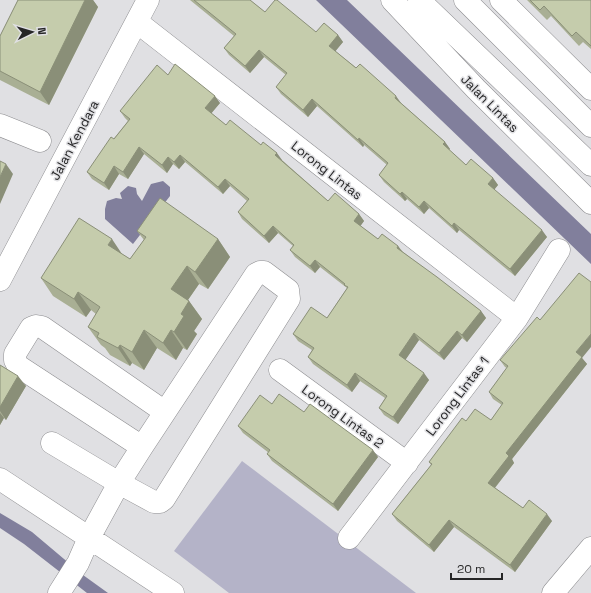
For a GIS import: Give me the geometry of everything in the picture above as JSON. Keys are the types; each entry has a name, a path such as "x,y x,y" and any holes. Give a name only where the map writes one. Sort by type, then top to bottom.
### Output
{"main road":[{"name":"Jalan Kendara","path":"0,280 148,0"},
{"name":"Jalan Lintas","path":"392,0 471,84 591,203"},
{"name":"Jalan Lintas","path":"419,0 591,165"},
{"path":"465,0 591,126"},
{"path":"501,0 591,89"},
{"name":"Lorong Lintas","path":"136,22 517,318"},
{"path":"0,125 40,141"},
{"name":"Lorong Lintas 1","path":"349,538 517,318 559,250"},
{"path":"52,442 119,483 154,502 160,502 164,499 289,299 288,290 264,272 256,274 119,483 89,538 78,563 62,588"},
{"path":"142,447 18,366 15,360 15,354 31,328 36,326 42,328 165,412"},
{"name":"Lorong Lintas 2","path":"280,370 406,463"},
{"path":"0,479 173,593"},
{"path":"553,593 591,548"}],"shaded area":[{"path":"316,0 347,0 591,234 591,264"},
{"path":"163,181 170,187 170,196 133,244 105,219 107,201 116,198 122,199 120,193 128,186 136,188 137,194 142,201 151,184"},
{"path":"242,461 416,593 229,593 174,551"},
{"path":"0,513 32,532 83,575 108,593 87,593 24,544 0,528"}],"building":[{"path":"18,0 85,0 40,92 0,71 0,36"},
{"path":"194,0 250,0 265,12 275,0 277,0 316,32 324,23 338,35 329,46 356,68 360,64 396,96 395,98 445,142 443,144 466,165 471,159 493,178 488,184 542,230 510,269 454,223 452,226 424,201 419,207 402,192 400,194 379,175 388,163 359,138 358,140 312,99 303,110 276,87 287,73 259,50 245,66 224,48 236,34"},
{"path":"530,0 591,0 591,46 576,32 572,36 544,6 540,10"},
{"path":"175,64 215,96 205,108 226,125 230,120 261,145 263,142 277,153 275,155 328,201 335,193 359,214 354,221 378,239 382,234 398,246 397,248 481,311 462,335 457,331 439,353 414,333 399,355 424,373 393,417 379,408 387,396 355,373 347,385 308,357 314,348 293,334 311,307 327,318 348,287 315,260 310,266 290,250 294,245 273,226 264,236 238,212 249,199 225,179 218,187 180,155 174,162 168,157 162,165 139,147 123,172 114,166 104,183 87,172 111,137 114,139 130,119 120,111 157,65 168,75"},
{"path":"0,161 6,164 0,177"},
{"path":"160,198 218,239 195,272 187,266 171,289 189,301 181,314 184,316 174,332 171,330 163,343 144,330 132,352 120,345 118,348 97,337 99,333 88,327 100,307 78,292 74,299 41,278 79,218 112,239 108,245 130,259 146,237 137,231"},
{"path":"579,273 591,282 591,334 576,352 582,357 506,453 509,456 488,483 523,508 529,500 547,514 510,565 449,520 429,545 392,514 432,464 429,462 462,418 466,421 475,409 491,420 503,403 489,392 508,366 500,360 537,317 540,320"},
{"path":"0,365 18,376 0,407"},
{"path":"279,394 304,412 310,404 373,450 333,504 267,454 270,450 238,426 260,395 272,404"}]}
